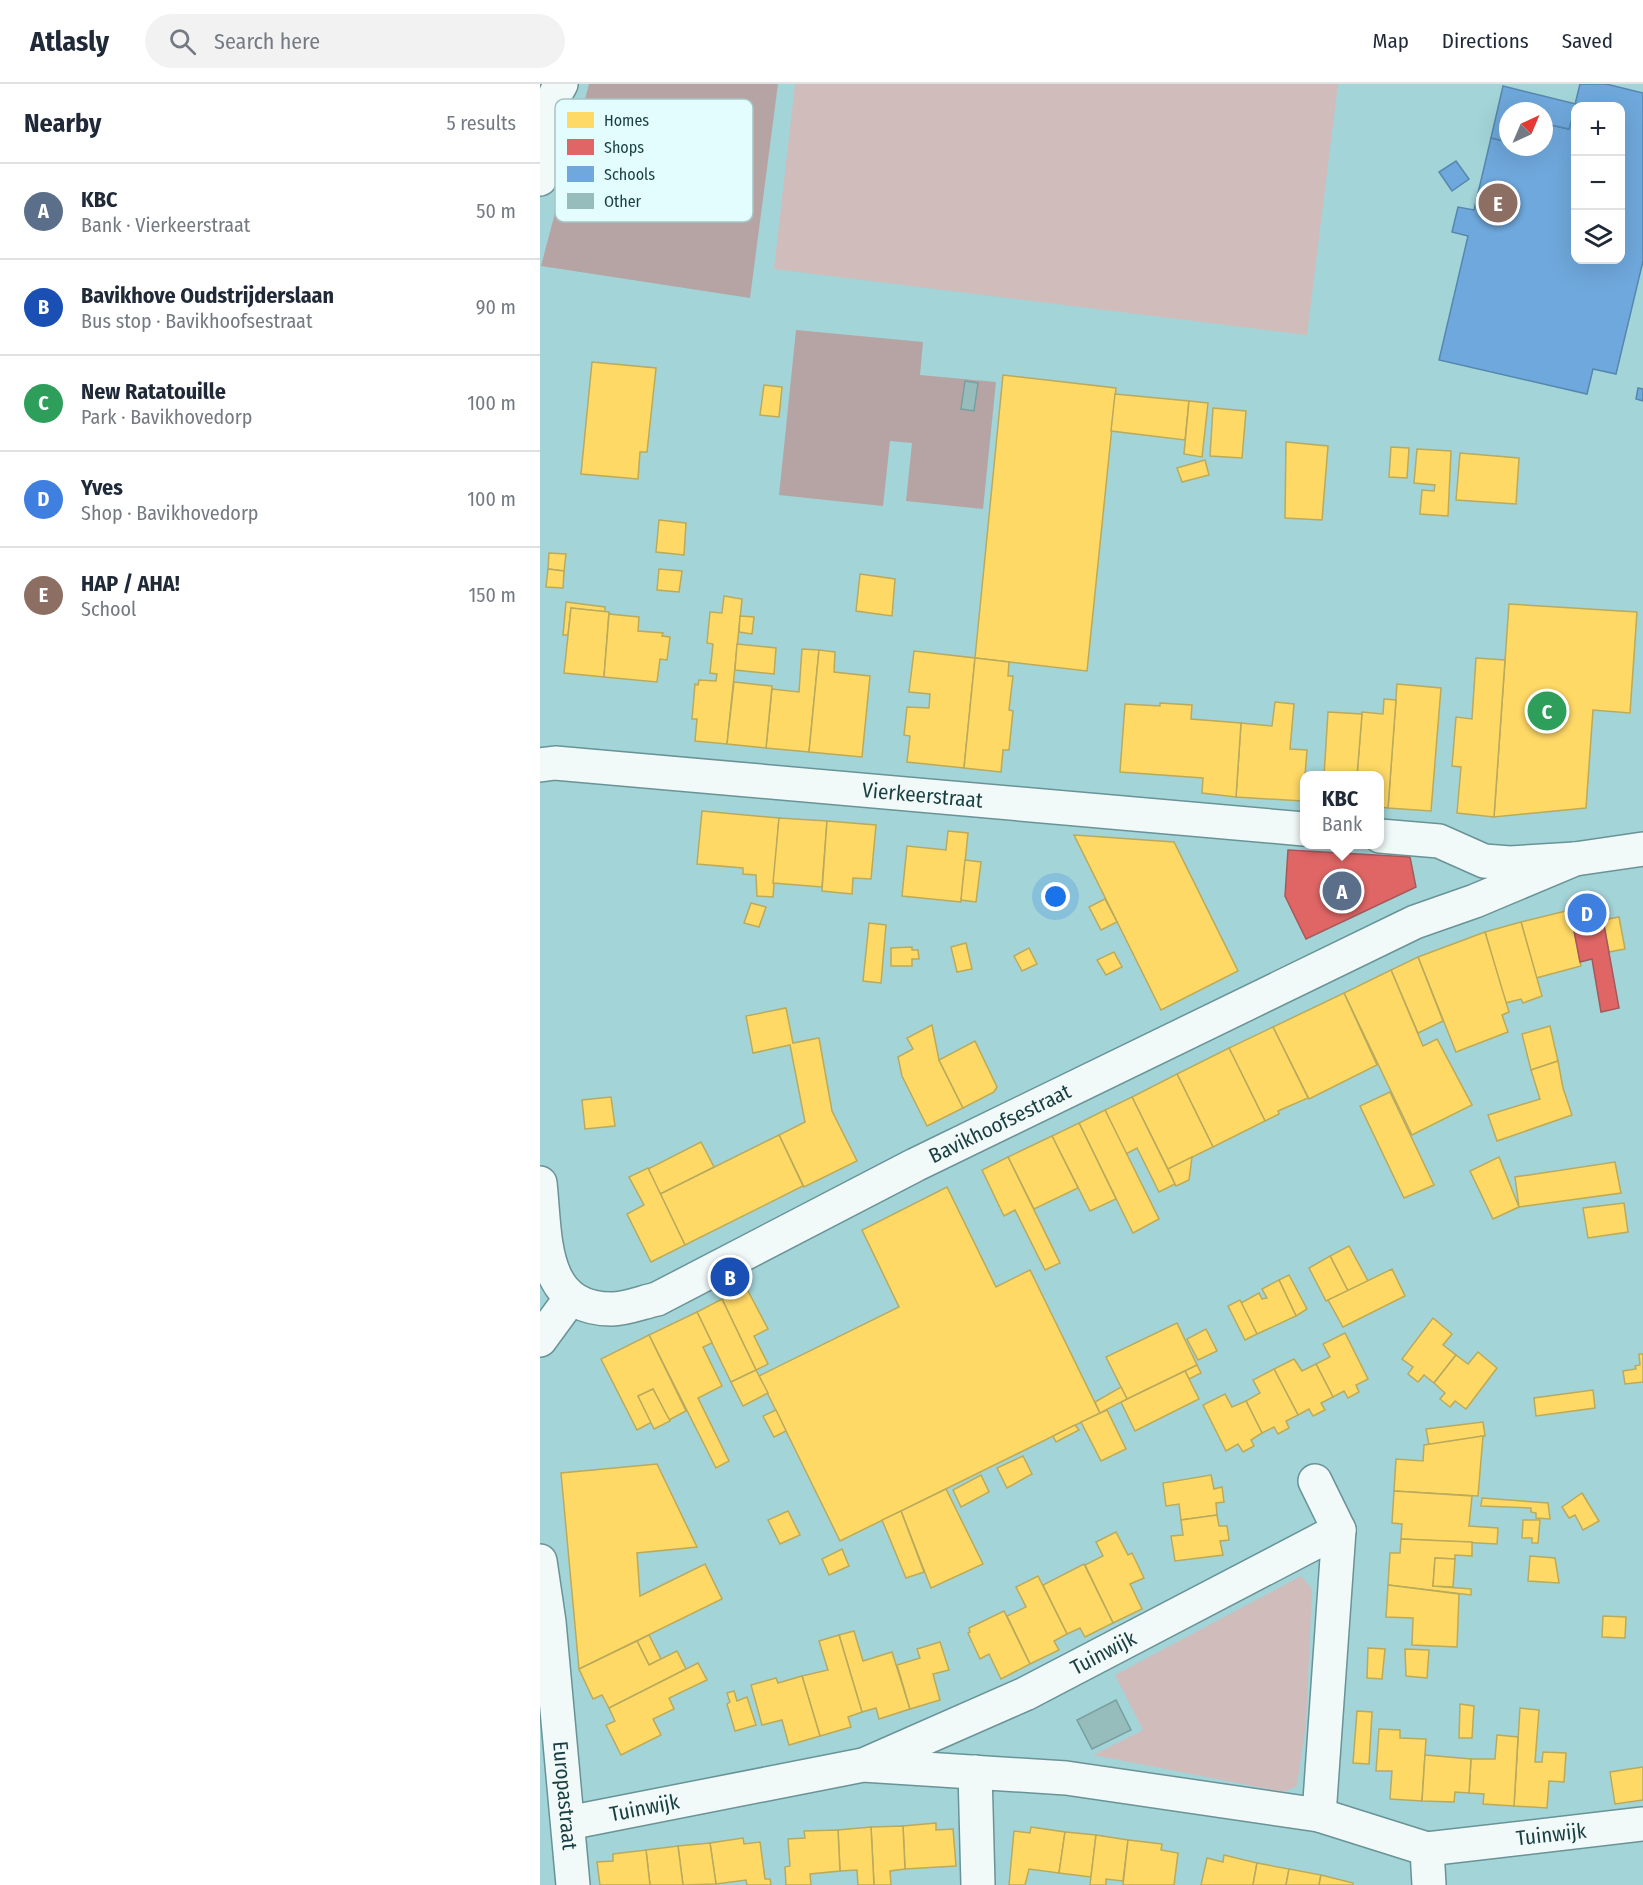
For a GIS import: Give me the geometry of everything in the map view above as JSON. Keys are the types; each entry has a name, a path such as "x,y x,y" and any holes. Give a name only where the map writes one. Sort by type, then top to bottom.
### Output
{"street":[{"path":"540,179 552,88"},
{"name":"Vierkeerstraat","path":"540,765 555,763 1300,830"},
{"path":"1384,836 1439,841 1484,861 1510,863 1575,859 1643,849"},
{"path":"1460,851 1472,868 1475,901"},
{"name":"Bavikhoofsestraat","path":"570,1299 582,1305 614,1310 657,1299 926,1159 1415,922 1475,901 1575,859"},
{"path":"540,1184 551,1270 558,1286 570,1299 540,1340"},
{"path":"1316,1481 1339,1530 1319,1815"},
{"name":"Tuinwijk","path":"568,1822 863,1765 1025,1694 1339,1530"},
{"name":"Europastraat","path":"540,1561 549,1622 573,1885"},
{"name":"Tuinwijk","path":"863,1765 1066,1778 1319,1815 1427,1849 1643,1824"},
{"path":"975,1772 978,1885"},
{"path":"1427,1849 1429,1885"}],"shaded area":[{"path":"589,84 778,84 750,298 541,266 555,213 555,222 753,222 753,99 585,99"},
{"path":"795,84 1338,84 1307,335 774,269"},
{"path":"796,330 923,342 920,375 996,382 983,509 906,501 912,443 890,441 883,506 779,495"},
{"path":"1301,1576 1312,1589 1306,1724 1297,1786 1284,1792 1093,1755 1143,1730 1115,1675"}],"building: Homes":[{"path":"592,362 656,368 647,452 640,452 638,479 581,474"},
{"path":"1003,375 1116,388 1087,671 975,658"},
{"path":"764,385 782,387 779,417 760,415"},
{"path":"1115,394 1189,401 1185,440 1111,431"},
{"path":"1189,401 1208,403 1202,457 1184,454"},
{"path":"1213,408 1246,411 1242,458 1210,456"},
{"path":"1286,442 1328,446 1322,520 1285,518"},
{"path":"1391,447 1409,448 1407,478 1389,477"},
{"path":"1417,449 1451,451 1448,516 1420,514 1422,490 1434,491 1435,485 1414,483"},
{"path":"1460,453 1519,458 1516,504 1456,500"},
{"path":"1205,460 1209,475 1182,482 1177,468"},
{"path":"659,520 686,523 684,555 656,552"},
{"path":"549,553 566,554 564,571 548,569"},
{"path":"548,569 564,571 563,588 546,587"},
{"path":"659,569 682,571 679,592 657,590"},
{"path":"860,574 895,579 892,616 856,611"},
{"path":"724,596 742,599 727,744 695,741 697,719 692,719 695,684 698,685 699,680 716,681 717,674 710,673 713,644 707,643 710,612 722,613"},
{"path":"566,602 605,607 605,612 571,608 568,635 563,635"},
{"path":"1509,604 1637,612 1630,713 1593,710 1586,808 1494,817"},
{"path":"571,608 609,612 604,677 564,673"},
{"path":"609,614 639,617 638,631 663,633 662,636 670,637 667,660 660,659 657,682 604,677"},
{"path":"740,616 754,617 752,634 739,632"},
{"path":"737,644 776,648 774,674 735,670"},
{"path":"802,649 819,650 809,752 766,748 772,689 799,692"},
{"path":"819,650 835,652 834,672 870,676 862,757 809,752"},
{"path":"914,651 975,658 964,768 907,762 910,736 904,735 907,707 929,708 930,694 909,692"},
{"path":"975,658 1009,662 1008,676 1013,676 1009,710 1013,711 1009,750 1003,750 1001,772 964,768"},
{"path":"1476,658 1505,660 1494,817 1457,813 1461,767 1452,766 1456,717 1472,719"},
{"path":"734,682 772,686 766,748 727,744"},
{"path":"1397,684 1441,688 1431,811 1388,808"},
{"path":"1384,699 1396,700 1388,808 1384,808 1384,771 1357,771 1362,712 1383,714"},
{"path":"1275,702 1294,704 1290,749 1307,750 1305,771 1300,771 1300,801 1236,797 1241,723 1272,726"},
{"path":"1160,703 1192,705 1191,719 1241,723 1236,797 1202,793 1203,778 1120,772 1125,704 1160,706"},
{"path":"1328,712 1362,714 1357,771 1324,771"},
{"path":"702,811 779,818 773,897 757,896 756,875 743,874 743,868 697,864"},
{"path":"779,818 827,821 822,887 773,883"},
{"path":"827,821 876,825 871,879 853,878 852,894 822,891"},
{"path":"948,831 968,833 961,902 902,896 907,846 946,850"},
{"path":"1074,835 1174,842 1238,971 1161,1010"},
{"path":"965,860 981,862 976,902 961,900"},
{"path":"1105,899 1117,922 1101,930 1089,907"},
{"path":"751,903 766,907 759,927 744,923"},
{"path":"1570,910 1581,966 1536,978 1521,922"},
{"path":"1619,917 1625,949 1609,952 1603,920"},
{"path":"1521,922 1542,996 1523,1003 1521,999 1505,1003 1485,932"},
{"path":"869,923 886,925 881,983 863,981"},
{"path":"1485,932 1509,1012 1502,1015 1508,1032 1456,1052 1418,957"},
{"path":"966,943 972,969 957,972 951,947"},
{"path":"912,947 912,950 918,950 919,959 912,959 912,966 891,966 891,948"},
{"path":"1029,948 1037,964 1022,971 1014,956"},
{"path":"1114,952 1122,967 1106,975 1097,960"},
{"path":"1418,957 1443,1021 1418,1033 1391,970"},
{"path":"1391,970 1423,1046 1437,1039 1472,1105 1412,1135 1344,993"},
{"path":"1344,993 1377,1065 1309,1099 1273,1027"},
{"path":"786,1008 793,1043 819,1038 832,1111 857,1161 804,1187 779,1135 805,1122 790,1045 753,1053 746,1016"},
{"path":"932,1025 939,1060 963,1108 927,1126 902,1076 898,1057 913,1049 907,1038"},
{"path":"1550,1026 1558,1061 1531,1070 1522,1034"},
{"path":"1273,1027 1308,1098 1278,1111 1279,1114 1265,1121 1229,1048"},
{"path":"975,1041 997,1087 994,1092 963,1108 939,1060"},
{"path":"1229,1048 1265,1121 1213,1147 1177,1074"},
{"path":"1558,1061 1563,1088 1572,1115 1497,1141 1488,1115 1540,1099 1531,1070"},
{"path":"1177,1074 1213,1147 1168,1169 1132,1097"},
{"path":"1390,1092 1434,1185 1404,1198 1360,1106"},
{"path":"611,1097 615,1126 585,1129 582,1100"},
{"path":"1132,1097 1175,1184 1159,1192 1137,1148 1126,1154 1105,1110"},
{"path":"1105,1110 1159,1219 1133,1233 1079,1123"},
{"path":"1079,1123 1116,1199 1090,1211 1052,1136"},
{"path":"779,1135 803,1186 685,1245 660,1194"},
{"path":"1052,1136 1078,1188 1034,1209 1008,1157"},
{"path":"701,1142 714,1167 660,1194 648,1169"},
{"path":"1008,1157 1060,1263 1045,1270 1015,1210 1004,1216 982,1170"},
{"path":"1192,1157 1189,1180 1176,1186 1168,1169"},
{"path":"1499,1157 1519,1207 1493,1219 1470,1171"},
{"path":"1615,1162 1621,1193 1519,1207 1515,1177"},
{"path":"648,1168 685,1245 651,1262 627,1214 644,1205 629,1177"},
{"path":"947,1187 996,1287 1030,1270 1100,1413 840,1541 759,1376 899,1307 862,1230"},
{"path":"1624,1203 1628,1232 1588,1238 1583,1208"},
{"path":"1349,1246 1368,1281 1348,1291 1330,1256"},
{"path":"1330,1256 1348,1291 1326,1301 1309,1268"},
{"path":"1392,1269 1405,1296 1343,1327 1328,1300"},
{"path":"1289,1275 1307,1309 1296,1316 1279,1280"},
{"path":"1279,1280 1296,1316 1257,1334 1241,1303 1259,1293 1262,1299 1267,1298 1262,1289"},
{"path":"746,1287 768,1329 754,1336 768,1364 756,1370 722,1299"},
{"path":"722,1299 756,1370 731,1382 697,1312"},
{"path":"1240,1300 1257,1334 1245,1340 1228,1306"},
{"path":"697,1312 712,1343 703,1347 722,1386 698,1398 729,1461 716,1468 649,1335"},
{"path":"1433,1318 1452,1334 1443,1345 1456,1355 1434,1383 1424,1375 1418,1382 1408,1374 1413,1367 1402,1359"},
{"path":"1177,1323 1197,1365 1127,1399 1106,1357"},
{"path":"1206,1329 1217,1351 1198,1360 1187,1339"},
{"path":"1345,1333 1368,1379 1356,1385 1359,1392 1348,1398 1344,1391 1333,1397 1316,1364 1330,1357 1323,1344"},
{"path":"649,1335 686,1411 669,1420 653,1389 638,1396 652,1422 637,1430 601,1359"},
{"path":"1478,1352 1497,1368 1466,1409 1455,1401 1450,1407 1440,1399 1445,1393 1434,1383 1456,1355 1468,1364"},
{"path":"1639,1354 1643,1354 1643,1382 1625,1384 1623,1371 1636,1369 1635,1366 1640,1365"},
{"path":"1294,1359 1302,1371 1316,1364 1333,1397 1321,1403 1325,1410 1313,1416 1309,1409 1298,1415 1274,1369"},
{"path":"1197,1365 1201,1373 1189,1379 1185,1371"},
{"path":"1274,1369 1298,1415 1286,1421 1289,1428 1278,1434 1274,1427 1262,1433 1246,1401 1260,1393 1253,1380"},
{"path":"756,1370 768,1393 743,1406 731,1382"},
{"path":"1185,1371 1199,1399 1135,1431 1121,1402"},
{"path":"1121,1387 1127,1399 1100,1413 1095,1402"},
{"path":"653,1389 670,1421 654,1429 638,1396"},
{"path":"1593,1390 1595,1408 1536,1416 1534,1398"},
{"path":"1225,1394 1232,1407 1246,1401 1262,1433 1251,1440 1254,1446 1243,1452 1238,1444 1226,1451 1203,1405"},
{"path":"776,1410 786,1431 774,1437 763,1416"},
{"path":"1107,1410 1126,1449 1101,1461 1081,1422"},
{"path":"1483,1422 1485,1436 1429,1445 1426,1429"},
{"path":"1075,1425 1079,1430 1056,1442 1053,1436"},
{"path":"1483,1436 1478,1496 1394,1491 1396,1459 1423,1461 1424,1445"},
{"path":"1023,1456 1032,1474 1007,1488 997,1468"},
{"path":"657,1464 697,1547 637,1553 640,1596 705,1564 722,1599 579,1669 561,1473"},
{"path":"981,1475 989,1492 961,1507 953,1490"},
{"path":"1211,1475 1214,1489 1222,1487 1224,1502 1216,1503 1217,1515 1181,1520 1179,1504 1166,1506 1163,1483"},
{"path":"946,1489 983,1564 931,1588 901,1511"},
{"path":"1394,1491 1472,1496 1469,1526 1498,1528 1497,1544 1401,1539 1402,1524 1392,1523"},
{"path":"1582,1493 1599,1521 1583,1530 1575,1515 1569,1518 1562,1507"},
{"path":"1482,1498 1548,1503 1550,1519 1536,1518 1536,1513 1531,1512 1531,1508 1481,1506"},
{"path":"788,1511 800,1535 780,1544 768,1520"},
{"path":"901,1511 924,1572 906,1578 882,1520"},
{"path":"1217,1515 1219,1526 1227,1526 1229,1540 1220,1541 1223,1555 1175,1561 1171,1536 1183,1535 1181,1520"},
{"path":"1523,1520 1540,1520 1538,1543 1532,1543 1532,1538 1522,1538"},
{"path":"1116,1532 1128,1555 1132,1553 1144,1578 1130,1584 1142,1609 1113,1623 1085,1565 1103,1556 1096,1542"},
{"path":"1401,1539 1472,1542 1472,1556 1455,1555 1455,1559 1435,1558 1433,1586 1471,1589 1471,1595 1388,1585 1390,1553 1400,1553"},
{"path":"842,1549 849,1566 829,1575 822,1559"},
{"path":"1530,1556 1555,1558 1559,1583 1528,1581"},
{"path":"1435,1558 1455,1559 1453,1587 1433,1586"},
{"path":"1084,1564 1113,1623 1085,1637 1080,1628 1067,1634 1043,1585"},
{"path":"1038,1576 1067,1634 1054,1641 1059,1650 1030,1664 1007,1616 1026,1607 1016,1587"},
{"path":"1388,1585 1459,1594 1457,1647 1412,1645 1413,1618 1386,1617"},
{"path":"1004,1611 1030,1664 1001,1679 989,1654 980,1659 968,1633 969,1628"},
{"path":"1603,1616 1626,1617 1625,1638 1602,1637"},
{"path":"854,1631 863,1661 892,1652 910,1709 879,1719 876,1708 862,1712 839,1635"},
{"path":"649,1635 661,1659 649,1665 637,1641"},
{"path":"839,1635 862,1712 848,1717 851,1727 820,1736 802,1676 828,1670 819,1641"},
{"path":"637,1641 649,1665 677,1651 686,1669 609,1708 602,1695 593,1699 579,1669"},
{"path":"940,1642 949,1670 933,1674 940,1700 910,1709 897,1665 920,1658 917,1649"},
{"path":"1368,1648 1385,1649 1382,1679 1367,1678"},
{"path":"1405,1649 1429,1650 1427,1678 1406,1676"},
{"path":"698,1663 707,1680 669,1698 674,1709 653,1719 661,1735 621,1755 606,1725 615,1721 609,1708"},
{"path":"802,1676 820,1736 789,1745 782,1720 762,1725 751,1685 776,1678 778,1683"},
{"path":"734,1691 737,1701 747,1697 756,1725 735,1731 727,1704 730,1702 727,1693"},
{"path":"1460,1704 1474,1706 1472,1738 1459,1738"},
{"path":"1520,1708 1539,1710 1535,1762 1542,1762 1543,1752 1566,1753 1564,1782 1549,1781 1547,1808 1514,1806"},
{"path":"1357,1711 1372,1712 1369,1764 1353,1763"},
{"path":"1379,1729 1400,1730 1400,1738 1426,1739 1422,1801 1390,1799 1392,1771 1376,1771"},
{"path":"1497,1735 1518,1737 1514,1806 1483,1804 1484,1794 1469,1793 1471,1759 1495,1759"},
{"path":"1425,1755 1471,1759 1469,1793 1455,1792 1454,1802 1422,1801"},
{"path":"1643,1767 1643,1800 1615,1804 1610,1772"},
{"path":"936,1823 936,1830 953,1829 956,1866 905,1869 903,1826"},
{"path":"903,1826 905,1869 890,1871 891,1885 874,1885 871,1827"},
{"path":"871,1827 874,1885 858,1885 857,1870 840,1871 838,1830"},
{"path":"1031,1827 1065,1832 1059,1873 1029,1869 1025,1885 1009,1885 1014,1831 1030,1833"},
{"path":"838,1830 840,1871 810,1874 811,1885 786,1885 785,1867 790,1866 788,1839 805,1838 804,1831"},
{"path":"1065,1832 1096,1835 1091,1877 1059,1873"},
{"path":"1096,1835 1128,1840 1123,1881 1106,1879 1106,1885 1090,1885"},
{"path":"743,1838 744,1844 760,1842 765,1879 770,1879 771,1885 747,1885 746,1880 716,1884 710,1843"},
{"path":"1128,1840 1162,1844 1161,1850 1178,1853 1174,1885 1123,1885"},
{"path":"710,1843 716,1884 683,1885 678,1846"},
{"path":"678,1846 683,1885 650,1885 646,1850"},
{"path":"646,1850 650,1885 600,1885 597,1862 613,1861 613,1854"},
{"path":"1224,1855 1257,1863 1253,1885 1201,1885 1207,1858 1223,1862"},
{"path":"1257,1863 1289,1869 1286,1885 1253,1885"},
{"path":"1289,1869 1321,1875 1319,1885 1286,1885"},
{"path":"1321,1875 1353,1883 1353,1885 1319,1885"}],"building: Shops":[{"path":"1288,850 1410,857 1416,887 1306,939 1285,896"},
{"path":"1600,903 1619,1008 1601,1012 1592,959 1580,962 1570,910"}],"building: Schools":[{"path":"1580,84 1606,84 1643,93 1643,261 1616,374 1593,369 1587,394 1439,360 1468,236 1452,232 1458,207 1474,210 1491,138 1499,140 1499,156 1553,156 1553,126 1569,129 1571,121 1571,264 1625,264 1625,102 1576,102"},
{"path":"1503,86 1571,103 1569,129 1553,126 1553,102 1499,102"},
{"path":"1499,103 1499,140 1491,138"},
{"path":"1456,161 1469,179 1452,191 1439,172"},
{"path":"1638,388 1643,389 1643,401 1636,399"}],"building: Other":[{"path":"965,381 978,383 974,411 961,409"},
{"path":"1116,1700 1131,1730 1092,1749 1077,1720"}],"place":[{"name":"HAP / AHA!","path":"1498,203"},
{"name":"New Ratatouille","path":"1547,711"},
{"name":"KBC","path":"1342,891"},
{"name":"Yves","path":"1587,913"},
{"name":"Bavikhove Oudstrijderslaan","path":"730,1277"}]}
